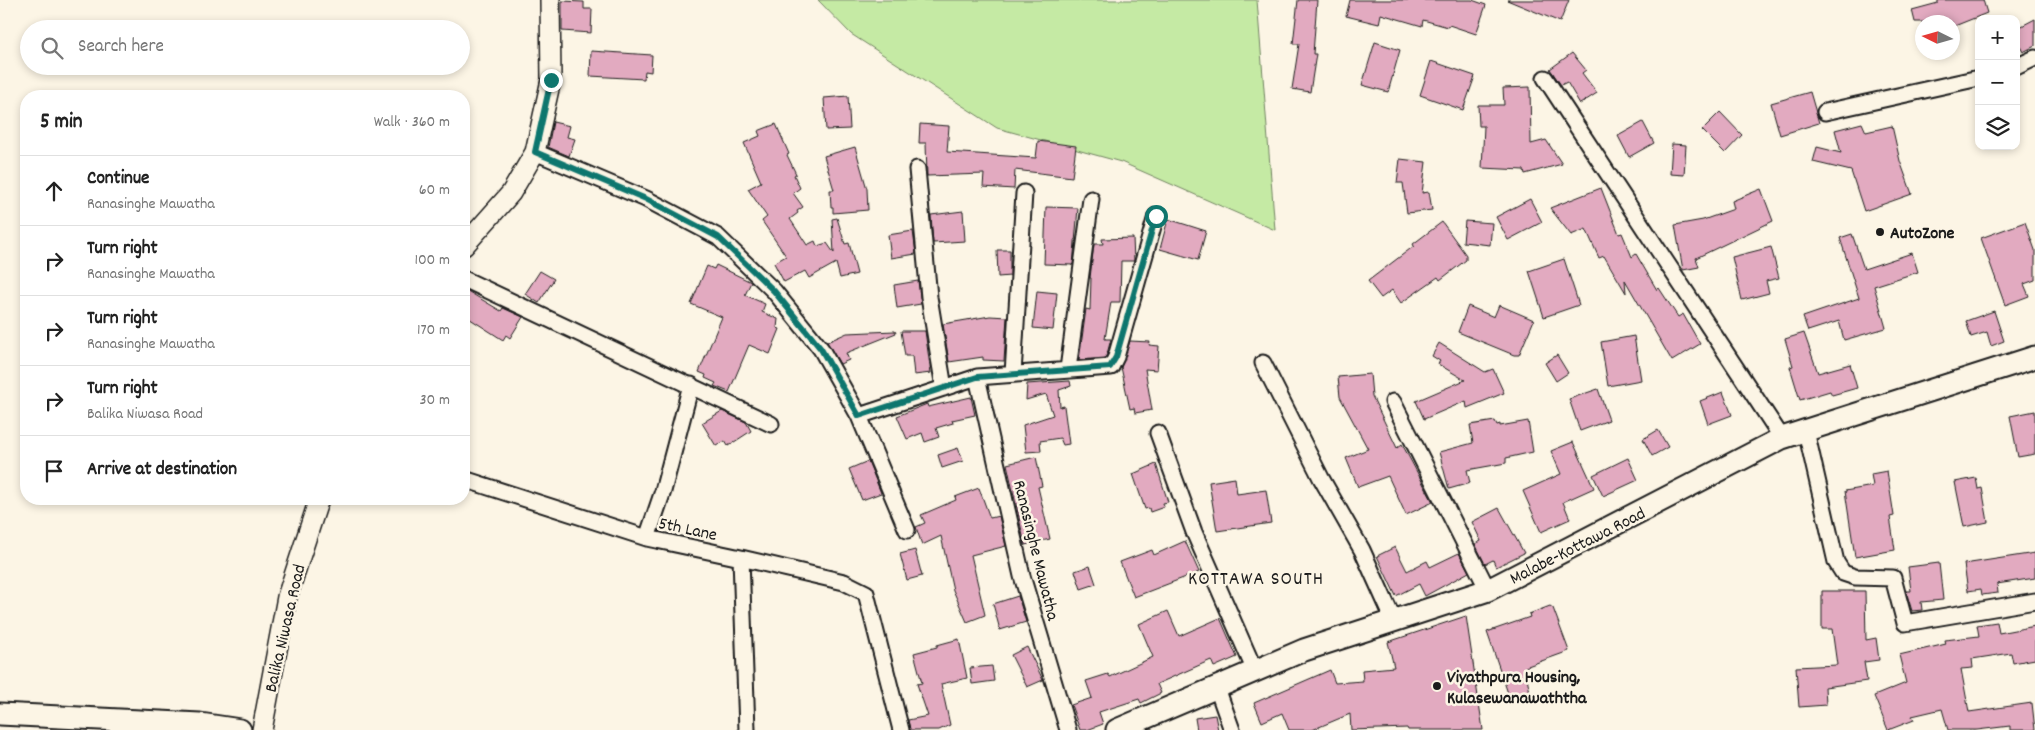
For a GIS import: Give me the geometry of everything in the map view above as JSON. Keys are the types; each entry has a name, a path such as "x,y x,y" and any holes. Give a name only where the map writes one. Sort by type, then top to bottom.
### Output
{"main road":[{"name":"Malabe-Kottawa Road","path":"1117,730 1304,650 1488,590 1782,438 2035,357"},
{"path":"0,714 27,723 200,724 240,730"}],"street":[{"path":"470,239 511,193 535,152 551,80 550,0"},
{"path":"2020,66 2035,58"},
{"path":"1545,78 1782,438"},
{"path":"1825,112 1975,79"},
{"path":"535,152 646,199 718,237 774,291 821,349 859,416 907,530"},
{"path":"917,169 930,297 944,388"},
{"path":"1013,374 1024,192"},
{"path":"1068,369 1091,199"},
{"path":"859,416 977,377 1110,367 1116,357 1156,216"},
{"path":"470,282 771,424"},
{"path":"1263,363 1321,478 1362,550 1394,621"},
{"name":"Ranasinghe Mawatha","path":"977,377 1022,576 1068,730"},
{"path":"647,538 662,491 690,386"},
{"path":"1393,402 1488,590"},
{"path":"1806,431 1836,562 1843,572 1855,577 1893,578 1906,623 2035,601"},
{"path":"1158,433 1194,532 1254,671"},
{"name":"5th Lane","path":"470,481 647,538 844,582 866,593 901,730"},
{"name":"Balika Niwasa Road","path":"262,730 287,597 317,505"},
{"path":"741,558 748,730"},
{"path":"1217,688 1232,730"}],"green space":[{"path":"818,0 1257,0 1275,230 1121,162 997,128 851,34"}],"building":[{"path":"1298,0 1317,0 1313,54 1316,54 1310,92 1292,89 1299,44 1293,44"},
{"path":"1350,0 1472,0 1486,5 1476,34 1449,25 1448,27 1423,20 1422,26 1381,14 1379,24 1346,16"},
{"path":"1507,0 1569,0 1560,22"},
{"path":"1938,0 1983,0 1987,13 1975,15 1975,18 1960,24 1960,15 1915,15 1915,22 1912,10 1938,3"},
{"path":"562,1 584,2 584,9 592,9 591,33 562,31"},
{"path":"2035,19 2035,46 2023,52 2020,46 2020,27"},
{"path":"1375,42 1400,50 1388,92 1362,85"},
{"path":"591,51 652,55 651,72 645,71 644,79 590,76"},
{"path":"1572,53 1586,70 1582,73 1597,93 1580,104 1567,82 1561,85 1550,69"},
{"path":"1431,61 1475,76 1463,110 1420,95"},
{"path":"1530,87 1531,144 1546,140 1562,164 1525,174 1524,170 1482,168 1484,126 1479,126 1478,105 1504,105 1503,88"},
{"path":"1810,92 1819,123 1780,135 1771,103"},
{"path":"848,96 850,129 826,130 824,98"},
{"path":"1720,112 1742,135 1725,153 1702,130"},
{"path":"553,122 570,126 567,137 575,139 569,156 548,147"},
{"path":"1643,122 1654,143 1629,157 1618,136"},
{"path":"1862,123 1866,132 1892,126 1900,161 1912,194 1864,211 1851,171 1813,162 1817,147 1841,153 1835,130"},
{"path":"776,124 789,154 787,155 800,188 793,193 803,207 790,219 807,245 815,241 817,246 827,243 834,253 832,219 837,218 845,244 849,243 857,274 840,278 836,263 809,278 805,271 784,282 774,263 786,256 762,221 767,217 748,189 761,182 744,143 760,136 758,131"},
{"path":"920,124 949,126 947,152 1036,158 1038,141 1076,146 1072,177 1015,170 1014,189 983,187 984,174 927,176 926,143 919,143"},
{"path":"1672,144 1686,145 1684,175 1670,174"},
{"path":"855,147 867,189 868,210 833,213 830,190 834,190 824,156"},
{"path":"1400,159 1426,162 1422,193 1429,192 1432,210 1407,213 1403,183 1397,183"},
{"path":"1601,188 1619,234 1622,233 1632,257 1636,254 1657,290 1659,288 1678,317 1683,314 1700,344 1672,361 1625,280 1626,293 1604,256 1599,258 1586,229 1571,235 1550,208"},
{"path":"1761,189 1773,221 1696,258 1699,267 1683,270 1675,225 1703,220 1734,209 1732,201"},
{"path":"1530,199 1542,222 1508,240 1496,217"},
{"path":"1046,207 1078,208 1073,265 1044,264"},
{"path":"963,211 965,241 933,243 931,215"},
{"path":"1168,219 1206,231 1198,260 1160,249"},
{"path":"1465,221 1492,223 1490,245 1463,242"},
{"path":"1442,222 1466,255 1466,260 1440,280 1438,277 1401,303 1392,290 1381,298 1368,281"},
{"path":"2025,222 2035,250 2035,280 2024,284 2029,296 2005,305 1981,238"},
{"path":"913,231 916,254 891,258 888,235"},
{"path":"1852,234 1864,269 1912,253 1918,272 1874,286 1886,328 1844,340 1839,321 1808,331 1803,317 1859,298 1840,238"},
{"path":"1133,238 1134,261 1121,261 1120,302 1111,302 1105,339 1111,339 1107,354 1105,358 1079,360 1086,309 1090,310 1090,278 1094,244 1103,244 1102,239"},
{"path":"1771,247 1779,278 1766,281 1769,293 1742,300 1732,257"},
{"path":"997,250 1010,250 1010,276 998,277"},
{"path":"1564,259 1579,305 1544,317 1529,271"},
{"path":"716,265 751,282 745,295 765,304 762,312 778,319 777,328 780,329 770,354 749,345 729,392 714,386 716,383 705,378 706,375 699,372 722,317 691,304 707,266 714,269"},
{"path":"540,271 554,279 539,303 525,294"},
{"path":"918,281 921,304 897,308 894,285"},
{"path":"1037,291 1057,293 1053,330 1033,328"},
{"path":"470,293 501,311 503,308 523,317 510,338 506,335 503,340 470,319"},
{"path":"1499,305 1534,320 1519,355 1514,355 1458,332 1468,306 1494,317"},
{"path":"1994,311 2004,341 1991,346 1987,332 1971,337 1966,321"},
{"path":"990,316 1007,317 1004,361 983,360 983,357 949,362 943,324"},
{"path":"895,331 896,333 846,353 849,360 840,364 827,342 847,333"},
{"path":"901,331 925,331 931,373 914,375 912,356 905,356"},
{"path":"1804,333 1818,373 1850,364 1857,388 1832,395 1830,391 1800,400 1790,367 1793,366 1785,339"},
{"path":"1634,336 1641,380 1608,386 1601,342"},
{"path":"1130,341 1150,342 1149,345 1159,346 1157,370 1145,369 1152,410 1135,413 1134,408 1130,409 1121,367"},
{"path":"1439,343 1485,372 1493,369 1504,393 1467,408 1466,401 1424,419 1416,401 1465,380 1438,364 1440,361 1432,356"},
{"path":"1557,355 1568,373 1556,381 1545,363"},
{"path":"1370,374 1372,396 1397,448 1402,444 1433,502 1406,515 1388,476 1358,487 1346,458 1368,449 1340,397 1338,377"},
{"path":"1070,381 1071,386 1059,390 1060,407 1064,406 1069,444 1063,445 1060,438 1040,441 1041,451 1026,452 1023,425 1053,415 1046,394 1026,400 1027,384"},
{"path":"1598,389 1609,420 1580,431 1569,399"},
{"path":"1723,392 1732,415 1708,424 1700,401"},
{"path":"971,397 975,415 952,420 953,423 936,428 939,437 925,442 922,433 907,439 897,416 927,404 928,407"},
{"path":"722,411 746,422 751,431 728,446 725,441 716,446 702,423"},
{"path":"2035,411 2035,454 2018,457 2010,416"},
{"path":"1495,421 1500,426 1528,421 1533,452 1506,458 1506,463 1467,470 1470,483 1449,489 1439,452 1473,443 1470,425"},
{"path":"1658,430 1668,447 1652,456 1643,439"},
{"path":"1573,442 1594,488 1563,502 1570,519 1541,532 1523,491 1561,474 1551,451"},
{"path":"958,448 963,461 942,468 938,455"},
{"path":"1036,457 1042,486 1038,487 1050,539 1025,545 1007,464"},
{"path":"1628,458 1638,480 1603,496 1593,475"},
{"path":"868,461 881,493 862,500 849,469"},
{"path":"1156,464 1168,502 1163,503 1164,507 1150,512 1149,508 1145,509 1133,474"},
{"path":"1887,471 1894,516 1890,517 1895,550 1855,557 1845,491 1873,486 1871,474"},
{"path":"1235,478 1237,494 1266,490 1271,523 1217,531 1209,482"},
{"path":"1976,478 1978,489 1982,488 1988,522 1964,527 1955,482"},
{"path":"979,488 990,518 999,516 1006,546 971,555 985,615 967,622 953,590 941,536 922,545 916,527 925,523 921,515 956,500 955,497"},
{"path":"1499,508 1524,553 1496,567 1493,560 1485,564 1475,544 1481,541 1472,522"},
{"path":"1185,541 1199,572 1134,597 1120,562 1152,550 1154,555"},
{"path":"1395,547 1407,571 1427,561 1430,567 1459,553 1469,572 1425,596 1419,584 1396,596 1377,556"},
{"path":"915,550 922,576 907,580 900,554"},
{"path":"2035,553 2035,578 1997,584 1998,593 1982,595 1981,589 1968,591 1964,564"},
{"path":"1939,563 1943,600 1921,602 1922,610 1912,611 1906,591 1911,591 1908,567"},
{"path":"1090,566 1096,584 1081,589 1075,571"},
{"path":"1822,591 1865,591 1866,640 1876,638 1879,660 1864,662 1867,681 1825,687 1826,705 1799,707 1796,667 1837,665 1832,629 1822,629"},
{"path":"1018,596 1026,622 1000,630 993,604"},
{"path":"1550,606 1553,608 1569,651 1525,667 1531,698 1511,702 1487,632 1530,617 1529,614"},
{"path":"1168,611 1179,636 1220,618 1237,657 1214,667 1211,660 1157,684 1161,693 1141,703 1139,699 1099,712 1103,724 1087,730 1080,730 1071,705 1092,698 1086,681 1108,674 1110,677 1153,657 1139,624"},
{"path":"1466,616 1483,730 1408,730 1407,728 1351,730 1350,714 1312,730 1289,730 1282,713 1262,722 1254,703 1330,670 1335,683 1363,681 1362,670 1394,667 1388,642"},
{"path":"1997,622 1999,633 2035,626 2035,659 2013,663 2011,653 1972,659 1973,668 1961,669 1969,712 2032,703 2035,730 2010,730 2010,726 1977,730 1948,730 1942,709 1912,716 1914,720 1888,730 1874,696 1906,683 1899,655 1946,644 1945,640 1979,636 1977,625"},
{"path":"959,639 967,678 941,684 950,725 939,730 910,730 908,720 928,716 917,684 922,683 914,653"},
{"path":"1027,647 1043,680 1027,687 1011,655"},
{"path":"992,666 994,681 972,684 970,668"},
{"path":"1215,715 1218,730 1197,730 1195,718"}],"place":[{"name":"AutoZone","path":"1880,232"},
{"name":"Viyathpura Housing, Kulasewanawaththa","path":"1437,686"}],"district":[{"name":"KOTTAWA SOUTH","path":"1256,577"}],"route":[{"path":"551,80 535,152 646,199 718,237 774,291 821,349 859,416 977,377 1110,367 1116,357 1156,216"}]}
